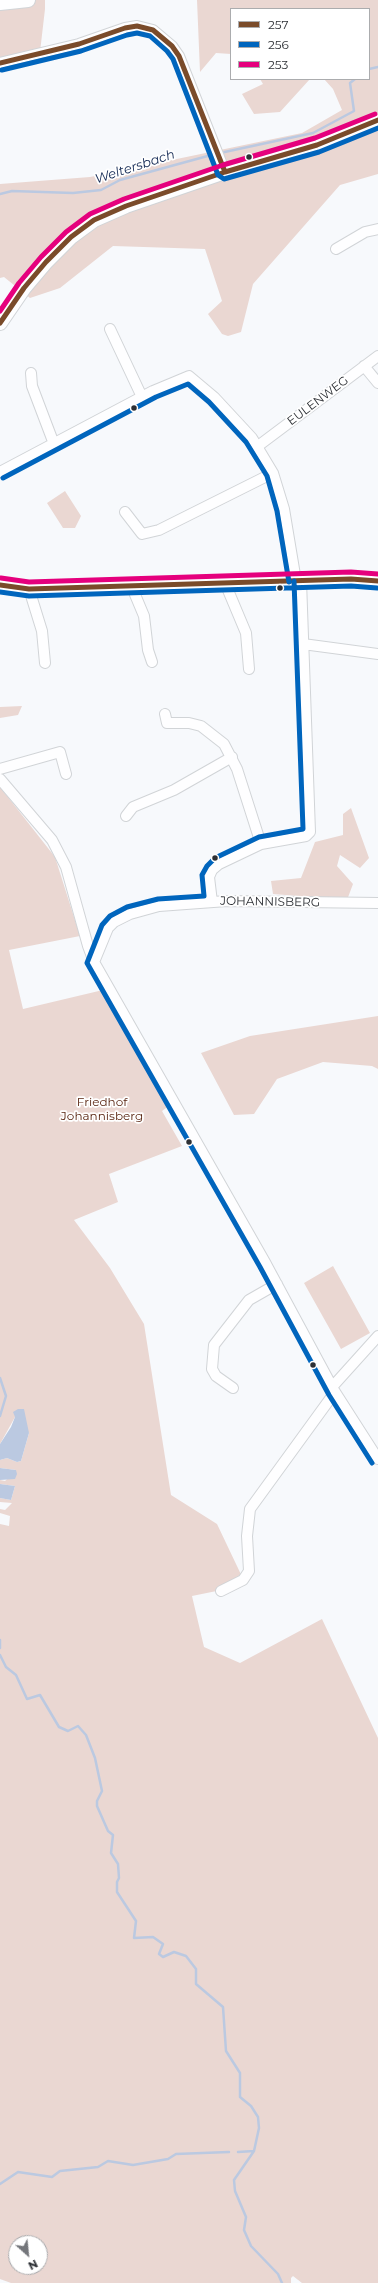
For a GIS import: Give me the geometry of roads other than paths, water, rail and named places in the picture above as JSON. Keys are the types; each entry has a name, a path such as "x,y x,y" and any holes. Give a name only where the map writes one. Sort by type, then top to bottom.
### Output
{"street":[{"path":"0,3 28,0"},
{"path":"0,63 58,49 125,28 137,26 153,30 172,46 179,56 222,166"},
{"path":"0,323 24,288 46,262 71,237 94,220 222,166 317,145 378,120"},
{"path":"336,249 365,232 378,230"},
{"path":"110,330 142,397"},
{"name":"EULENWEG","path":"258,446 378,356"},
{"path":"364,366 378,383"},
{"path":"31,373 32,386 54,444"},
{"path":"0,472 142,397 189,376 214,396 258,446 273,473 284,509 298,581 303,644 310,832 306,836 261,844 235,855 212,870 209,877 212,902"},
{"path":"125,512 142,534 159,530 273,473"},
{"path":"0,585 29,589 352,579 378,581"},
{"path":"225,583 246,632 249,669"},
{"path":"131,585 144,616 148,650 152,662"},
{"path":"29,589 42,631 45,663"},
{"path":"303,644 378,654"},
{"path":"165,714 167,723 190,723 201,726 214,734 224,744 238,769 261,844"},
{"path":"0,769 60,752 66,774"},
{"path":"126,816 133,807 174,790 232,757"},
{"path":"0,778 52,840 66,867 88,946 94,962 277,1284 334,1389 376,1453"},
{"name":"JOHANNISBERG","path":"94,962 108,928 114,922 130,914 159,906 212,902 378,903"},
{"path":"233,1388 216,1376 212,1369 214,1345 249,1300 277,1284"},
{"path":"221,1591 243,1580 249,1571 247,1536 250,1509 334,1389 378,1336"}],"water":[{"path":"18,1409 24,1409 29,1433 21,1461 17,1462 7,1458 0,1460 0,1444 11,1427 15,1417 13,1412"},
{"path":"0,1468 16,1470 17,1474 15,1479 0,1480"},
{"path":"0,1484 15,1486 11,1500 0,1498"}],"waterway":[{"name":"Weltersbach","path":"370,69 378,67"},
{"name":"Weltersbach","path":"220,153 313,133 354,111 350,83 354,80"},
{"name":"Weltersbach","path":"0,194 12,191 73,193 101,190 120,180 215,154"},
{"path":"0,1378 6,1396 0,1416"},
{"path":"0,1640 0,1648"},
{"path":"0,1655 6,1667 16,1675 27,1699 40,1695 59,1727 68,1731 78,1726 86,1735 95,1758 102,1791 97,1801 97,1806 108,1831 113,1835 111,1853 118,1864 119,1878 117,1882 117,1892 136,1921 134,1938 153,1937 163,1944 159,1954 163,1957 174,1952 186,1956 196,1969 196,1984 223,2007 226,2051 240,2073 240,2097 251,2106 258,2117 259,2128 254,2151 234,2180 235,2191 246,2217 244,2230 251,2246 278,2274 282,2283"},
{"path":"238,2152 254,2151"},
{"path":"0,2184 18,2172 52,2177 60,2171 98,2167 108,2161 133,2165 168,2159 176,2154 229,2152"}],"park label":[{"name":"Friedhof Johannisberg","path":"102,1109"}]}
